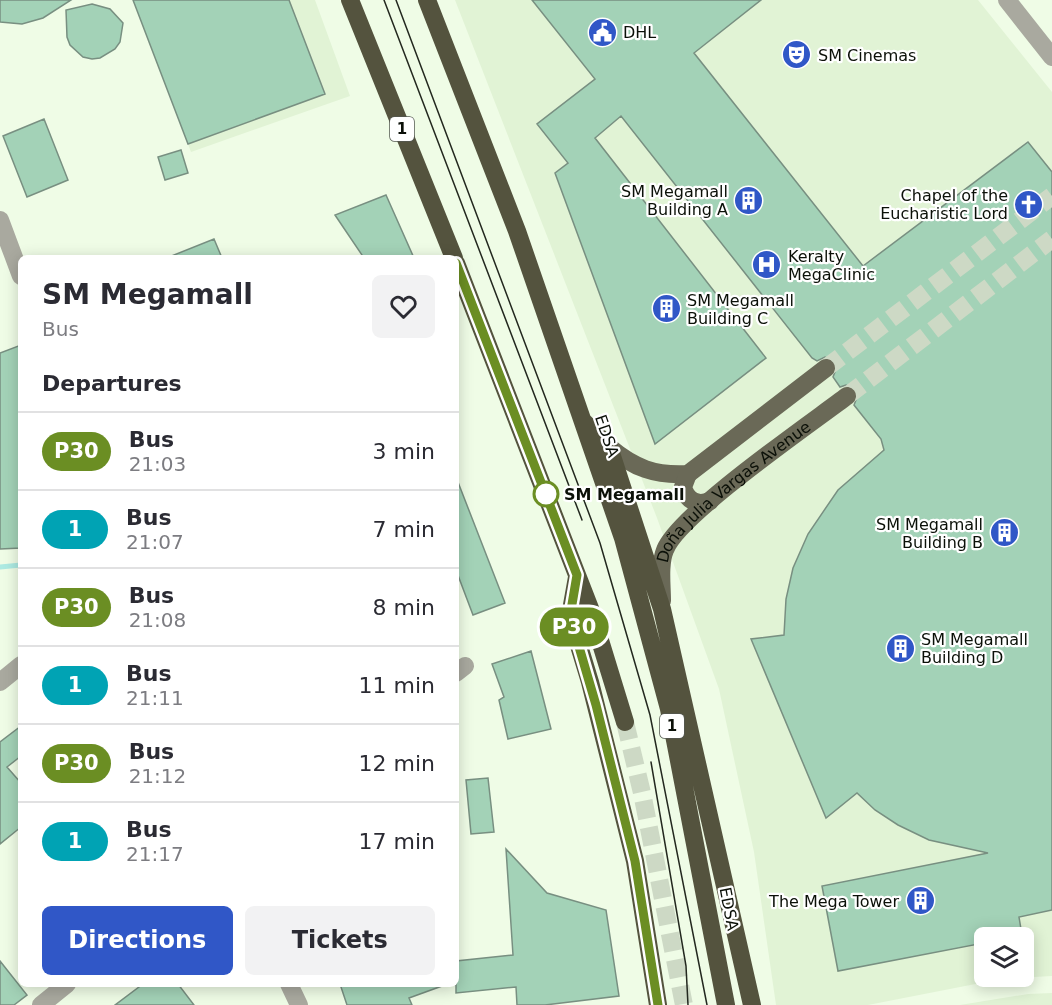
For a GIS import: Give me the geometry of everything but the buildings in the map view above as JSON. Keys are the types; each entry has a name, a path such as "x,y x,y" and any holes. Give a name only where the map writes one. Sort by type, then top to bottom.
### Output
{"highway":[{"name":"1","path":"350,0 453,255"},
{"name":"EDSA","path":"427,0 517,231 622,538 669,709 726,1005"},
{"path":"459,271 577,575 612,674 625,722"},
{"name":"1","path":"579,416 609,447 662,609 752,1005"},
{"path":"577,575 570,616 596,705 635,861 658,1005"}],"main road":[{"path":"711,501 696,503 690,500 683,487 688,474 826,368"},
{"name":"Doña Julia Vargas Avenue","path":"662,609 661,571 665,550 685,522 847,396"},
{"path":"609,447 628,463 650,472 688,474"}],"street":[{"path":"1007,0 1052,57"},
{"path":"0,220 18,268"},
{"path":"0,682 18,667"},
{"path":"48,1002 64,987"},
{"path":"290,987 299,1005"}],"shaded area":[{"path":"133,0 315,0 350,96 191,152"},
{"name":"SM Megamall","path":"455,0 978,0 1052,92 1052,976 1034,977 1034,927 974,927 974,984 868,1005 776,1005 754,852 719,689 657,518"},
{"path":"1052,993 1052,1005 960,1005 1028,994"}],"waterway":[{"path":"0,567 18,565"}],"tunnel":[{"path":"826,368 1052,196"},
{"path":"847,396 1052,239"},
{"path":"625,722 642,793 684,1005"}],"tram line":[{"path":"384,0 582,520"},
{"path":"396,0 600,543 650,715 707,1005"},
{"path":"651,762 686,966 688,1005"}],"bus line":[{"name":"P30","path":"459,270 577,575 570,616 590,682 635,861 658,1005"}],"place":[{"name":"DHL","path":"602,32"},
{"name":"SM Cinemas","path":"797,55"},
{"name":"SM Megamall Building A","path":"749,200"},
{"name":"Chapel of the Eucharistic Lord","path":"1029,204"},
{"name":"Keralty MegaClinic","path":"767,265"},
{"name":"SM Megamall Building C","path":"666,309"},
{"name":"SM Megamall","path":"546,494"},
{"name":"SM Megamall Building B","path":"1004,533"},
{"name":"SM Megamall Building D","path":"900,648"},
{"name":"The Mega Tower","path":"920,901"}]}
